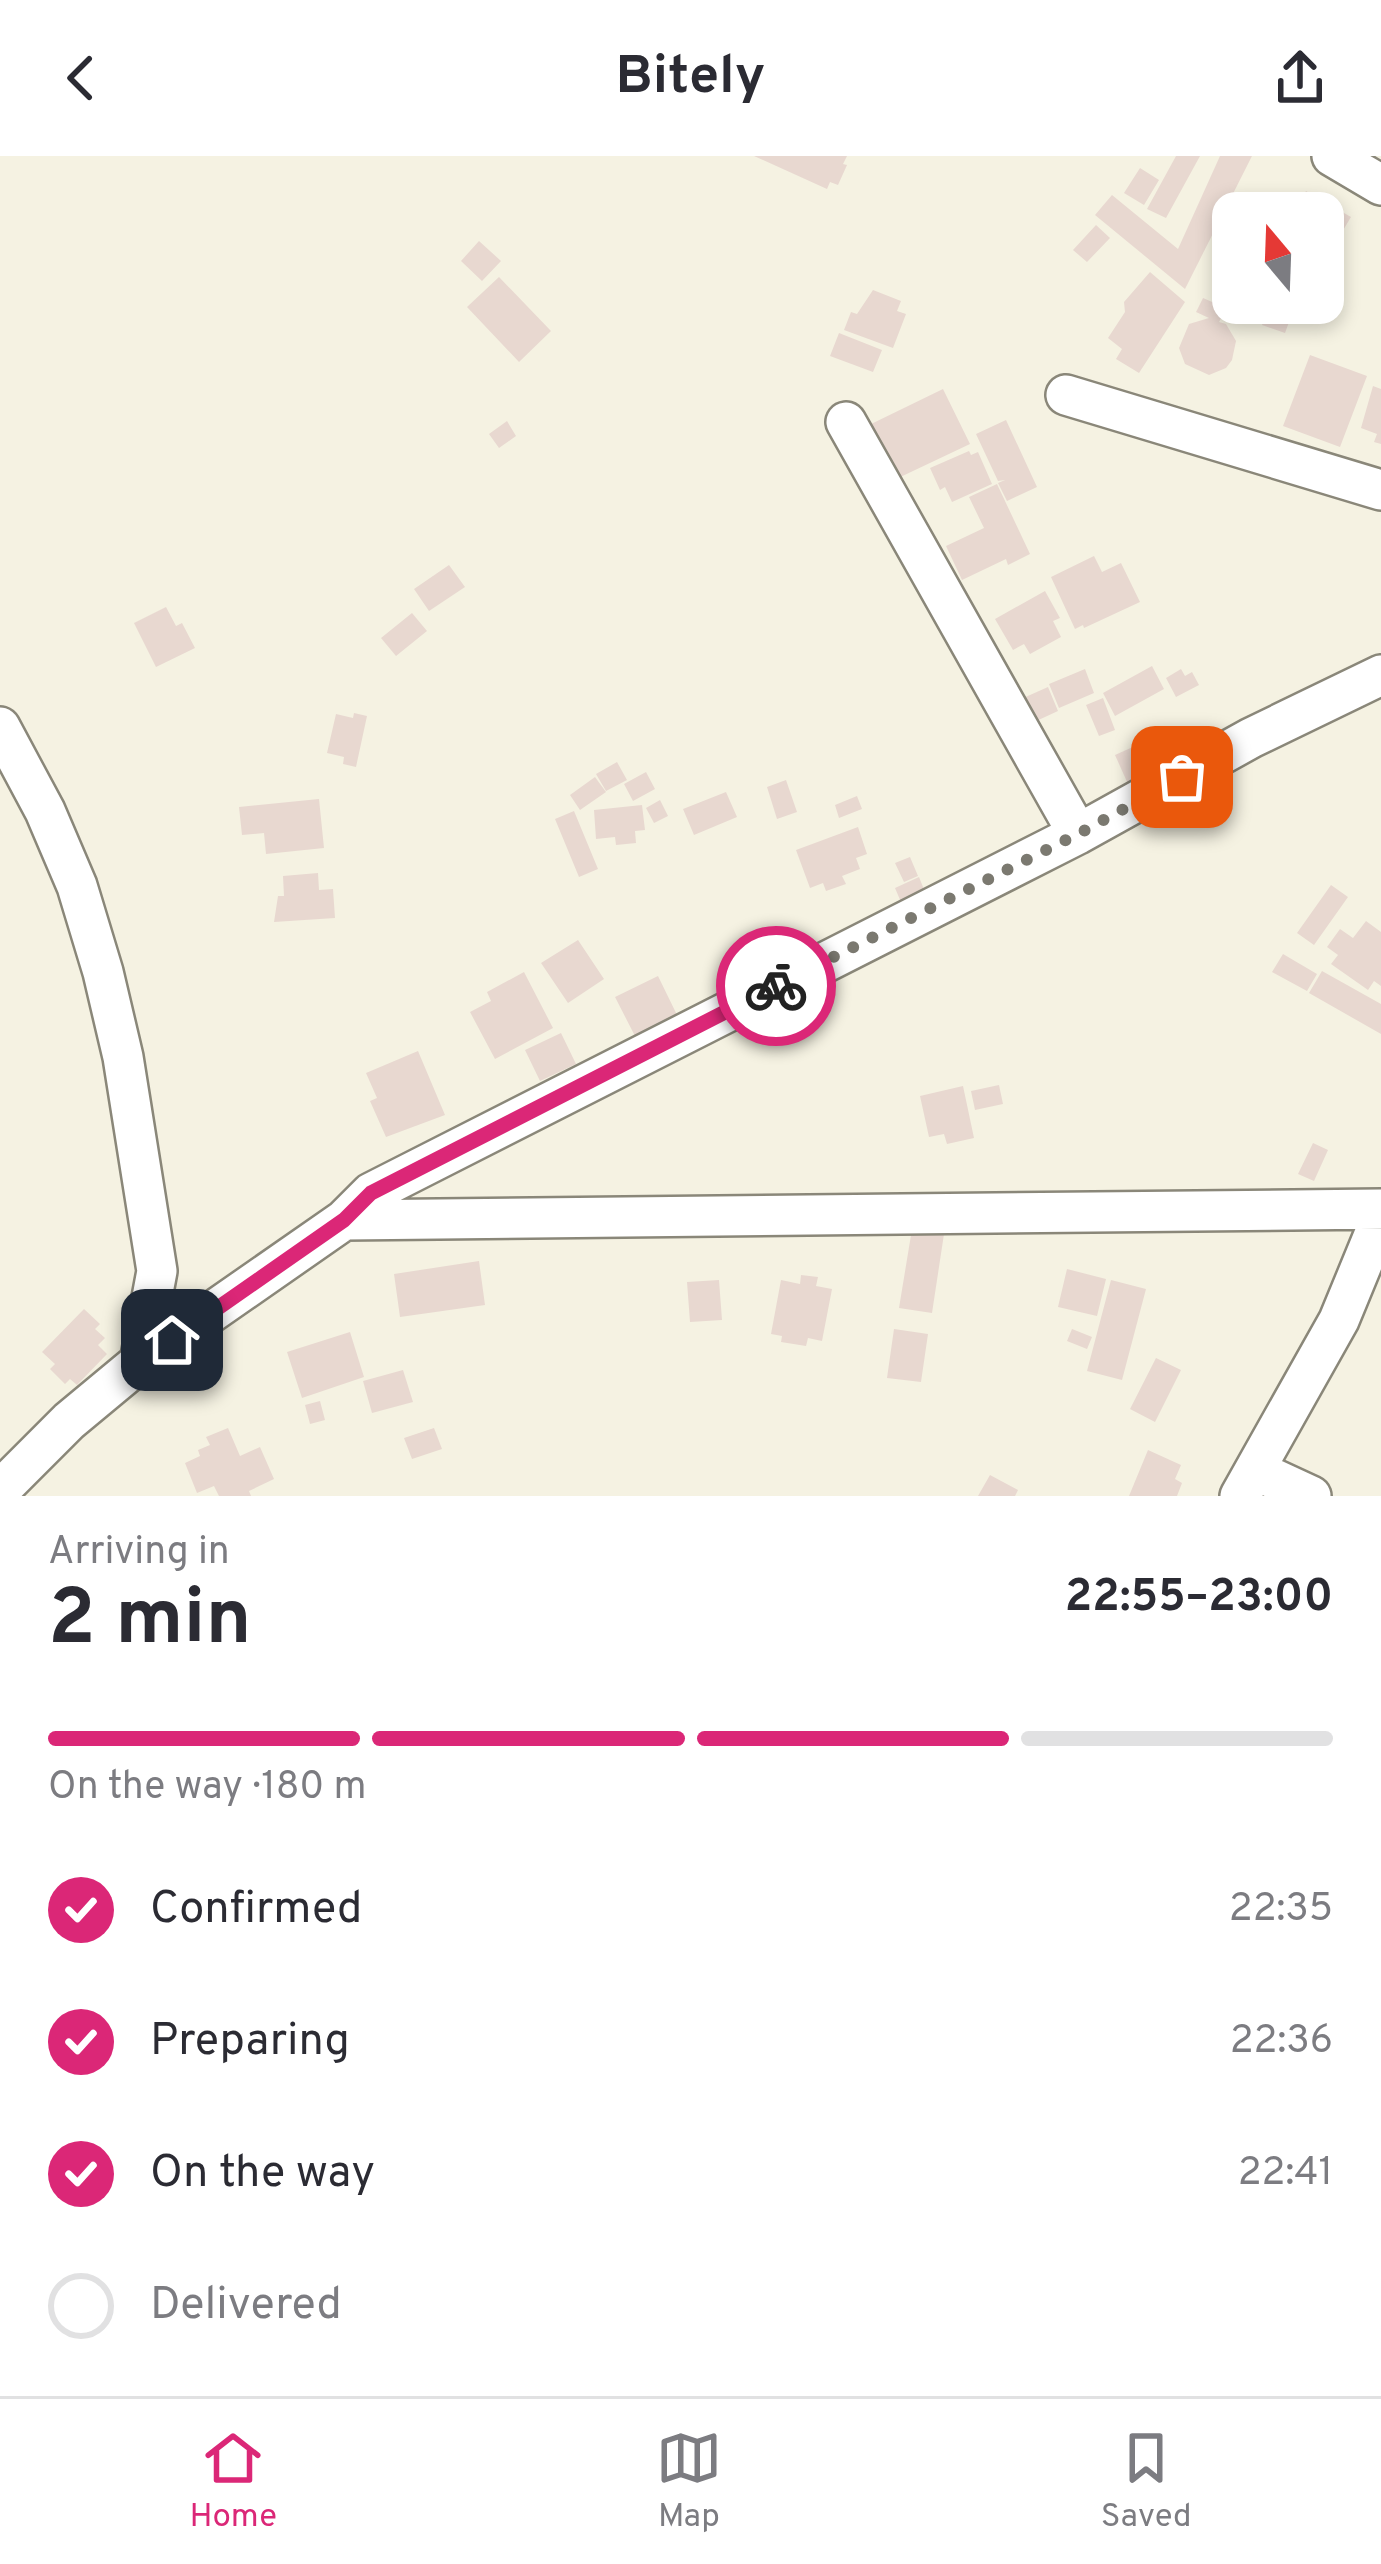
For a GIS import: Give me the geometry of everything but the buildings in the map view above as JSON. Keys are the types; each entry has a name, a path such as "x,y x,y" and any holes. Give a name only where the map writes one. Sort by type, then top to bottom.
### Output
{"street":[{"path":"1331,156 1381,185"},
{"path":"1066,395 1381,490"},
{"path":"846,422 1078,834"},
{"path":"0,1490 69,1421 140,1362 344,1220 371,1193 1381,675"},
{"path":"0,727 77,886 123,1057 157,1271 140,1362"},
{"path":"344,1220 1381,1209"},
{"path":"1311,1496 1247,1483 1339,1320 1381,1218"}],"way so far":[{"path":"776,986 1182,777"}],"route":[{"path":"172,1340 344,1220 371,1193 776,986"}]}
